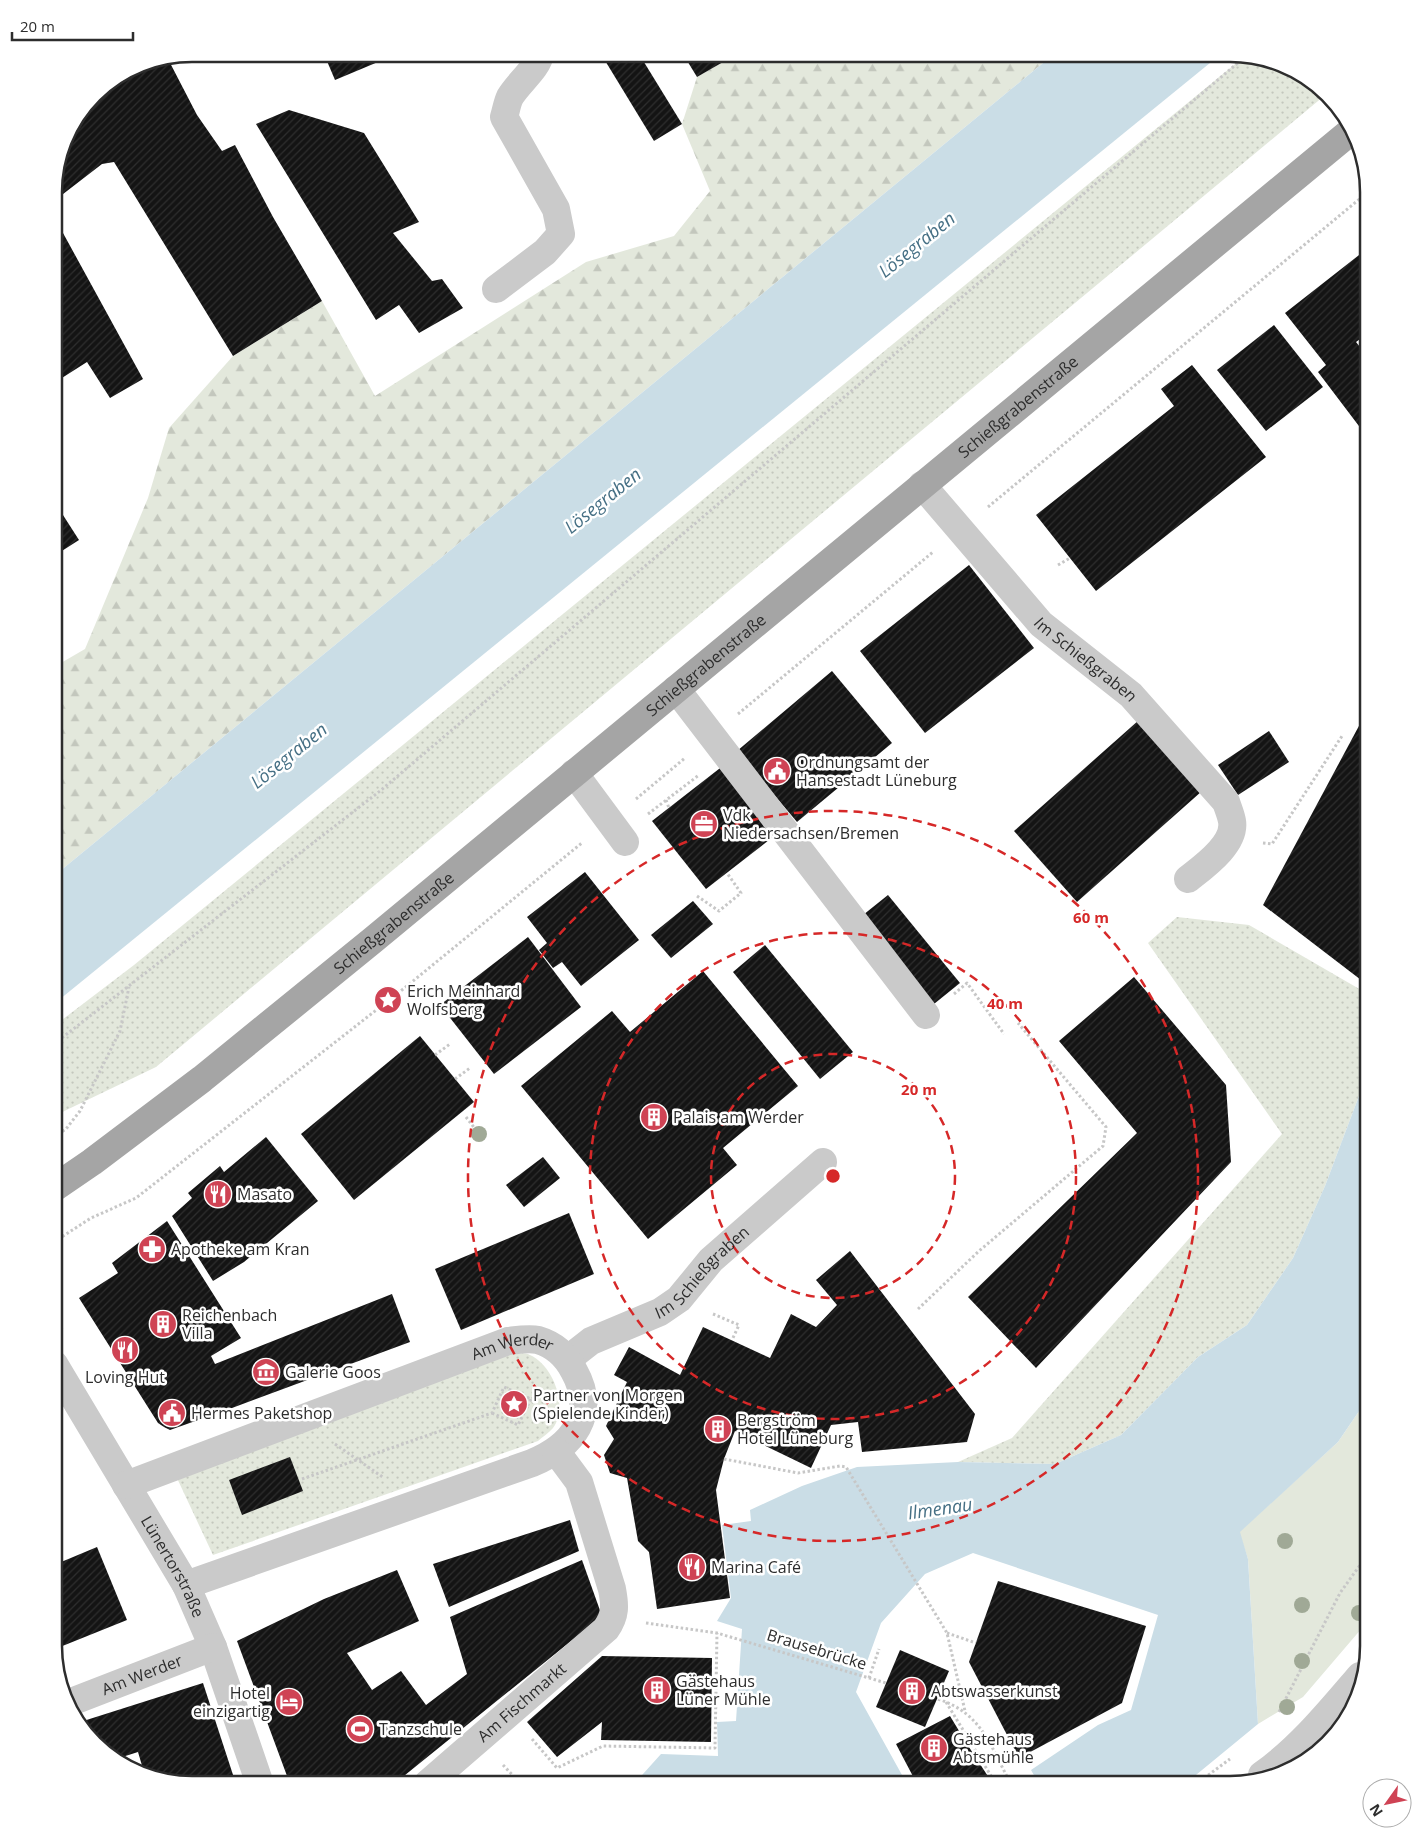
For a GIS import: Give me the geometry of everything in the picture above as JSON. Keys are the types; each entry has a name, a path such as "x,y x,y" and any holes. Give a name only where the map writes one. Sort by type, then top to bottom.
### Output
{"main road":[{"name":"Schießgrabenstraße","path":"62,1182 202,1079 1346,135"}],"street":[{"path":"496,289 545,252 561,234 556,209 504,117 509,98 527,74 539,62"},
{"name":"Im Schießgraben","path":"922,485 1041,624 1131,694 1226,802 1233,823 1228,838 1217,856 1188,879"},
{"path":"676,689 926,1015"},
{"path":"574,773 623,839"},
{"name":"Im Schießgraben","path":"574,1371 591,1341 660,1312 679,1299 711,1260 823,1162"},
{"name":"Am Werder","path":"126,1485 508,1341 536,1339 553,1346 574,1371"},
{"path":"186,1585 532,1463 556,1451 572,1437 580,1422 585,1403 574,1371"},
{"name":"Lünertorstraße","path":"62,1378 186,1585 213,1646 257,1776"},
{"path":"556,1451 579,1482 612,1589 615,1605 613,1619"},
{"name":"Am Fischmarkt","path":"436,1776 606,1629 613,1619"},
{"name":"Am Werder","path":"75,1700 213,1646"},
{"path":"1270,1769 1282,1761 1327,1716 1353,1684"}],"path":[{"path":"62,1037 380,791 1238,63"},
{"path":"1058,565 1070,558"},
{"path":"1228,838 1272,844 1342,736"},
{"path":"623,839 666,800 726,754"},
{"path":"666,800 670,808"},
{"path":"697,896 719,911 741,894 727,873"},
{"path":"62,1132 80,1111 120,1031 129,986"},
{"path":"986,1011 1004,1034"},
{"path":"918,1309 979,1251 1103,1146 1106,1127 1018,1023"},
{"path":"435,1055 450,1044"},
{"path":"455,1079 470,1068"},
{"path":"466,1117 479,1134"},
{"path":"679,1299 739,1325 732,1340"},
{"path":"492,1412 518,1425 531,1399 574,1371"},
{"path":"302,1478 492,1412 504,1387 531,1399"},
{"path":"298,1419 419,1502"},
{"path":"724,1459 798,1473 840,1466 846,1468 920,1592 947,1633 965,1711"},
{"path":"1277,1715 1340,1593 1360,1565"},
{"name":"Brausebrücke","path":"613,1619 718,1633 886,1684"},
{"path":"509,1712 556,1768 603,1746 715,1748 714,1721 718,1633"},
{"path":"947,1633 976,1643"},
{"path":"869,1678 879,1649"},
{"path":"938,1699 965,1711 977,1722 1006,1776"},
{"path":"946,1702 969,1743 991,1776"},
{"path":"969,1743 984,1736"},
{"path":"511,1773 514,1776"}],"green space":[{"path":"722,63 1043,63 63,869 63,662 85,649 148,498 169,428 233,356 322,301 375,396 586,262 674,236 710,191 682,124 697,77"},
{"path":"1236,63 1255,65 1279,72 1309,89 1320,100 156,1067 62,1112 62,1020 134,965"},
{"path":"1177,917 1249,925 1360,989 1360,1093 1325,1186 1293,1258 1247,1325 1198,1357 1121,1435 1055,1464 958,1462 1012,1438 1282,1134 1148,943"},
{"path":"507,1354 528,1354 538,1360 552,1377 556,1387 559,1398 558,1419 553,1428 538,1441 213,1555 176,1476"},
{"path":"1360,1410 1360,1630 1303,1697 1258,1724 1248,1559 1239,1532 1338,1442"}],"water":[{"name":"Lösegraben","path":"1043,63 1210,63 62,997 63,869"},
{"name":"Ilmenau","path":"1360,1093 1360,1410 1338,1442 1240,1532 1248,1559 1258,1724 1195,1776 1034,1776 1031,1770 1098,1725 1131,1710 1158,1615 973,1553 925,1574 881,1623 856,1692 903,1776 641,1776 661,1754 718,1756 717,1722 736,1721 742,1629 717,1621 731,1598 722,1525 751,1521 750,1510 802,1486 857,1467 958,1462 1055,1464 1121,1435 1198,1357 1247,1325 1293,1258 1325,1186"}],"building":[{"path":"327,62 378,62 335,80"},
{"path":"606,62 644,62 682,124 654,141"},
{"path":"688,62 722,63 697,77"},
{"path":"171,65 197,115 222,151 235,145 273,217 322,301 233,356 114,162 102,164 63,194 64,175 72,143 89,113 113,89 127,80 143,72"},
{"path":"289,110 364,133 419,222 393,233 432,281 442,279 463,308 419,333 399,305 376,320 256,124"},
{"path":"63,233 143,379 110,398 87,362 63,377"},
{"path":"1360,254 1360,339 1356,342 1360,347 1360,427 1318,372 1326,365 1285,313"},
{"path":"1274,325 1323,387 1266,431 1217,370"},
{"path":"1192,365 1266,457 1096,591 1036,515 1174,406 1161,389"},
{"path":"63,515 79,540 63,550"},
{"path":"969,565 1034,648 925,733 860,651"},
{"path":"832,671 892,743 797,822 737,751"},
{"path":"1139,720 1202,791 1077,902 1014,831"},
{"path":"1360,724 1360,979 1263,905"},
{"path":"1269,731 1289,762 1238,795 1218,765"},
{"path":"724,765 778,833 706,889 652,821"},
{"path":"585,872 639,940 581,986 562,962 553,968 539,950 547,943 527,917"},
{"path":"888,895 960,983 929,1008 858,919"},
{"path":"693,901 713,924 671,958 651,935"},
{"path":"528,937 581,1007 494,1074 440,1005"},
{"path":"765,945 853,1052 820,1079 733,972"},
{"name":"Palais am Werder","path":"703,971 798,1086 723,1148 737,1165 648,1239 521,1086 612,1011 630,1032"},
{"path":"1134,977 1226,1085 1231,1162 1036,1368 968,1297 1137,1133 1059,1041"},
{"path":"420,1036 474,1102 354,1200 301,1134"},
{"path":"266,1137 318,1201 244,1262 213,1281 172,1216 192,1198 188,1193 220,1166 224,1172"},
{"path":"543,1157 560,1178 524,1207 506,1185"},
{"path":"569,1213 594,1274 461,1330 435,1269"},
{"path":"167,1221 241,1338 211,1356 215,1364 392,1294 410,1342 170,1430 158,1423 79,1298 118,1273 112,1263"},
{"name":"Bergström Hotel Lüneburg","path":"850,1251 975,1414 967,1442 862,1452 858,1422 831,1425 811,1468 735,1431 724,1459 716,1490 730,1598 657,1609 649,1552 638,1541 627,1478 610,1473 604,1455 614,1439 606,1426 627,1382 614,1375 629,1347 680,1375 703,1327 770,1358 791,1314 816,1327 837,1305 816,1280"},
{"path":"290,1457 303,1491 242,1515 229,1480"},
{"path":"570,1520 579,1551 449,1607 433,1564"},
{"path":"97,1547 127,1620 62,1646 62,1562"},
{"path":"582,1560 602,1616 404,1776 287,1776 237,1641 324,1599 397,1570 419,1621 347,1653 372,1690 401,1671 426,1705 467,1674 450,1617"},
{"path":"998,1581 1146,1626 1122,1703 1019,1758 969,1662"},
{"name":"Abtswasserkunst","path":"900,1650 949,1671 925,1727 876,1707"},
{"name":"Gästehaus Lüner Mühle","path":"602,1656 712,1658 711,1742 601,1740 602,1722 557,1757 527,1722"},
{"path":"203,1683 233,1776 192,1776 159,1771 143,1766 138,1752 124,1756 113,1749 86,1720"},
{"name":"Gästehaus Abtsmühle","path":"950,1716 988,1776 913,1776 896,1744"}],"place":[{"name":"Ordnungsamt der Hansestadt Lüneburg","path":"777,771"},
{"name":"Vdk Niedersachsen/Bremen","path":"704,824"},
{"name":"Erich Meinhard Wolfsberg","path":"388,1000"},
{"name":"Palais am Werder","path":"654,1117"},
{"name":"Masato","path":"218,1194"},
{"name":"Apotheke am Kran","path":"152,1249"},
{"name":"Reichenbach Villa","path":"163,1324"},
{"name":"Loving Hut","path":"125,1350"},
{"name":"Galerie Goos","path":"266,1372"},
{"name":"Partner von Morgen (Spielende Kinder)","path":"514,1404"},
{"name":"Hermes Paketshop","path":"172,1413"},
{"name":"Bergström Hotel Lüneburg","path":"718,1429"},
{"name":"Marina Café","path":"692,1567"},
{"name":"Gästehaus Lüner Mühle","path":"657,1690"},
{"name":"Abtswasserkunst","path":"912,1691"},
{"name":"Hotel einzigartig","path":"289,1702"},
{"name":"Tanzschule","path":"360,1729"},
{"name":"Gästehaus Abtsmühle","path":"934,1748"}]}
